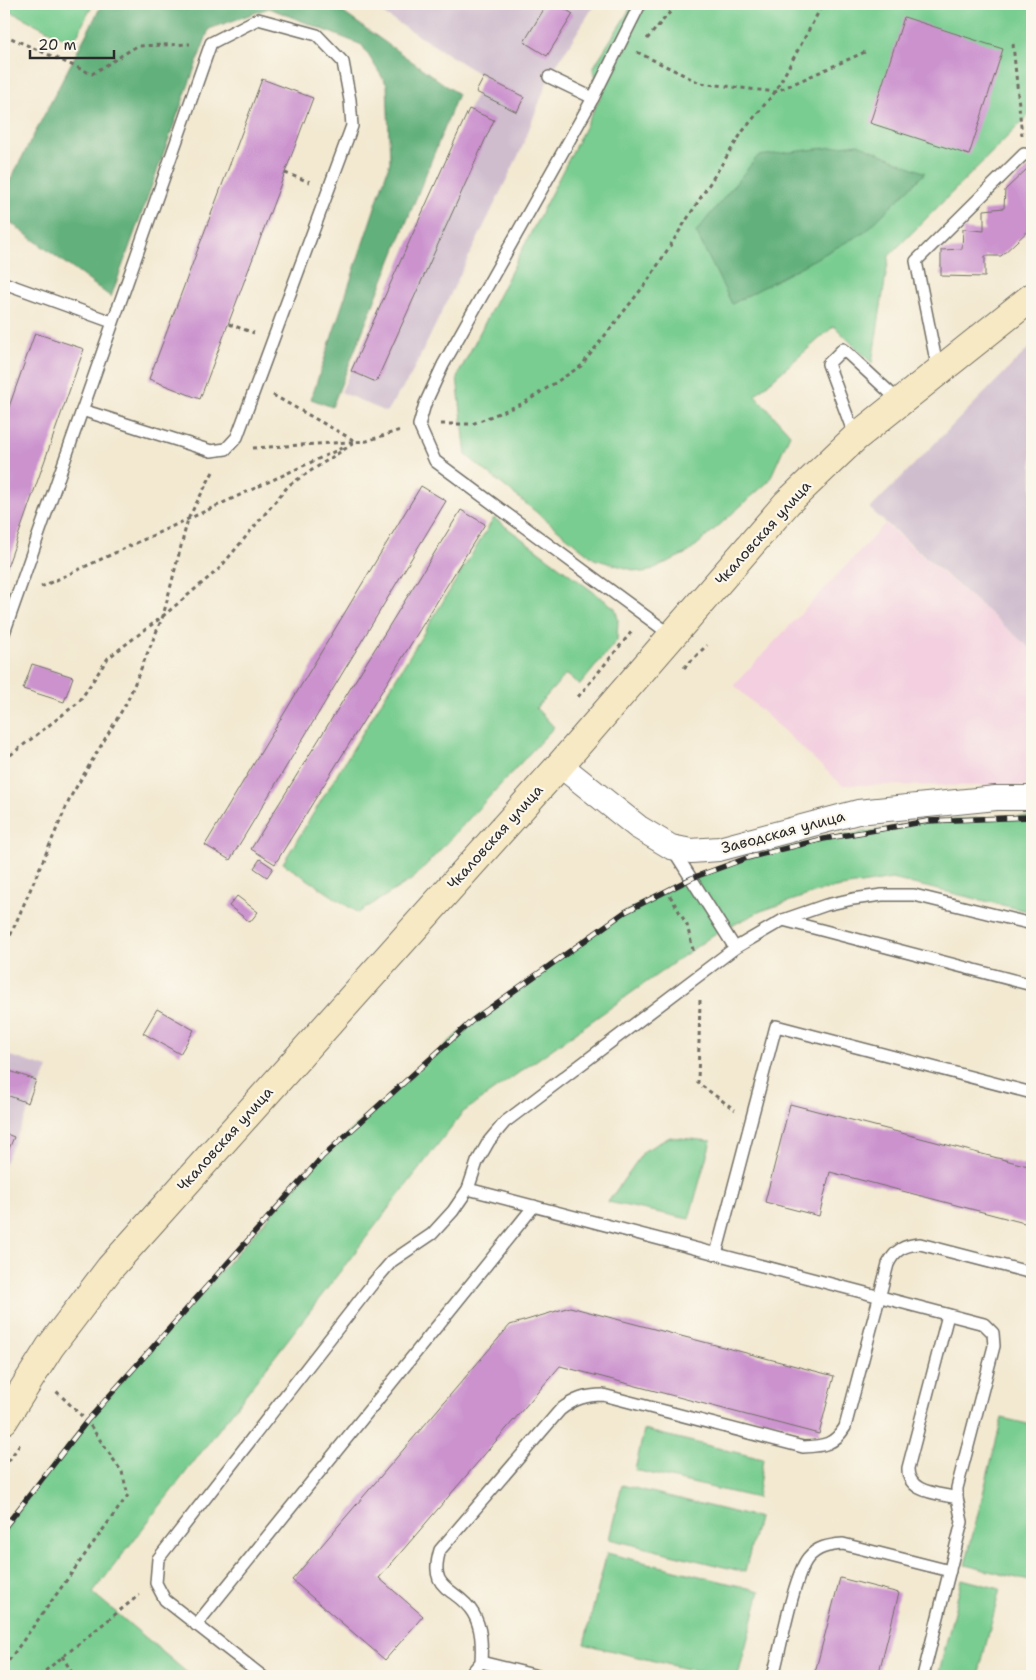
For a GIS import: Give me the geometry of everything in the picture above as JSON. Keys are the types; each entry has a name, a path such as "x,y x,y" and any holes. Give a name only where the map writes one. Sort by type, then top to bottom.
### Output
{"main road":[{"name":"Чкаловская улица","path":"4,1420 50,1347 110,1268 560,765 787,503 856,437 1032,297"}],"street":[{"name":"Заводская улица","path":"560,765 638,826 671,847 691,851 719,849 858,812 987,799 1032,798"}],"lane":[{"path":"640,4 593,98 443,365 425,404 419,425 435,461 671,635"},
{"path":"4,633 112,322 211,42 258,19 317,34 343,62 350,100 352,126 237,437 226,449 212,451 82,410"},
{"path":"549,77 593,98"},
{"path":"938,372 916,261 1028,155"},
{"path":"4,283 112,322"},
{"path":"856,437 828,364 843,349 899,401"},
{"path":"671,847 735,948"},
{"path":"262,1676 165,1600 156,1582 158,1559 373,1283 392,1261 432,1234 453,1211 468,1189 477,1162 489,1141 505,1122 735,948 783,920 826,904 882,895 914,895 1032,924"},
{"path":"783,920 1032,985"},
{"path":"716,1254 776,1026 1032,1093"},
{"path":"468,1189 984,1324 993,1333 994,1339 956,1488 962,1527 923,1676"},
{"path":"196,1624 534,1206"},
{"path":"469,1676 482,1662 478,1622 472,1610 444,1586 437,1576 436,1565 440,1550 560,1410 578,1398 604,1394 803,1447 826,1446 837,1439 845,1427 888,1264 893,1255 909,1245 920,1244 1032,1273"},
{"path":"948,1315 908,1475 913,1485 920,1489 957,1498"},
{"path":"773,1676 802,1568 817,1550 829,1545 843,1544 950,1571"},
{"path":"482,1662 538,1676"}],"path":[{"path":"4,950 71,796 127,702 163,616 188,519 226,449 366,441 419,425 472,424 524,404 581,366 647,282 743,131 775,92 823,4"},
{"path":"4,35 92,74 137,46 211,42"},
{"path":"1013,44 1028,155"},
{"path":"636,52 700,83 775,92 867,51"},
{"path":"285,173 329,188"},
{"path":"228,324 273,340"},
{"path":"256,386 356,441"},
{"path":"16,598 356,441"},
{"path":"4,760 79,702 108,658 163,616 219,569 289,484 356,441"},
{"path":"578,697 645,617"},
{"path":"679,673 707,645"},
{"path":"666,889 687,925 694,956 687,983 700,998 698,1083 751,1122"},
{"path":"4,1667 128,1495 122,1472 87,1421 54,1389"},
{"path":"39,1676 156,1582"},
{"path":"62,1656 74,1676"}],"shaded area":[{"path":"368,4 595,4 549,77 521,150 410,377 386,412 341,392 484,77"},
{"path":"1032,345 1032,650 870,509"},
{"path":"885,524 1032,650 1032,786 842,785 734,685"},
{"path":"4,1054 48,1068 4,1165"}],"green space":[{"path":"4,4 93,4 73,43 4,8"},
{"path":"102,4 331,4 458,94 332,407 311,399 390,162 387,85 362,45 269,8 209,29 111,297 4,218 4,192"},
{"path":"633,4 1032,4 1032,112 889,256 872,363 834,326 755,395 790,434 769,481 689,552 644,573 594,559 466,455 457,377 601,96 593,68"},
{"path":"858,144 925,173 865,232 732,304 696,232 758,156"},
{"path":"494,518 615,608 618,619 617,640 580,685 566,674 536,708 554,727 414,878 358,913 283,863"},
{"path":"1032,817 1032,912 892,879 823,890 761,911 713,935 462,1113 93,1593 191,1676 4,1676 4,1528 87,1421 323,1156 473,1020 625,912 692,878 747,858 823,839 928,821"},
{"path":"670,1137 711,1141 689,1219 608,1202 644,1151"},
{"path":"1002,1418 1032,1425 1032,1568 1029,1581 965,1565"},
{"path":"644,1430 763,1459 757,1498 635,1470"},
{"path":"622,1485 758,1518 745,1572 609,1539"},
{"path":"607,1553 760,1591 738,1676 716,1676 584,1644"},
{"path":"962,1579 1000,1589 978,1676 938,1676"}],"building":[{"path":"547,4 557,4 573,14 547,56 524,42"},
{"path":"904,17 1003,49 969,155 870,123"},
{"path":"484,77 524,97 517,112 476,92"},
{"path":"262,79 313,98 200,399 149,379"},
{"path":"469,109 494,120 376,382 351,371"},
{"path":"1030,166 1032,169 1032,227 1001,256 985,256 985,277 941,276 941,250 962,249 963,229 984,231 984,210 1004,208 1005,190"},
{"path":"35,333 84,349 4,576 4,421"},
{"path":"421,486 446,501 230,860 205,845"},
{"path":"461,510 485,524 275,864 251,849"},
{"path":"32,664 73,677 64,702 23,689"},
{"path":"260,859 273,868 267,877 254,868"},
{"path":"237,896 258,912 250,922 229,906"},
{"path":"157,1009 194,1030 180,1054 143,1033"},
{"path":"4,1069 36,1080 28,1103 4,1094"},
{"path":"790,1104 1032,1167 1032,1225 830,1172 819,1216 765,1202"},
{"path":"4,1133 14,1137 4,1161"},
{"path":"570,1307 834,1376 819,1434 560,1366 379,1578 423,1616 385,1660 292,1580 510,1325"},
{"path":"840,1578 899,1593 878,1676 814,1676"}],"railway":[{"path":"4,1528 87,1421 323,1156 473,1020 625,912 692,878 747,858 823,839 928,821 1032,817"}]}
